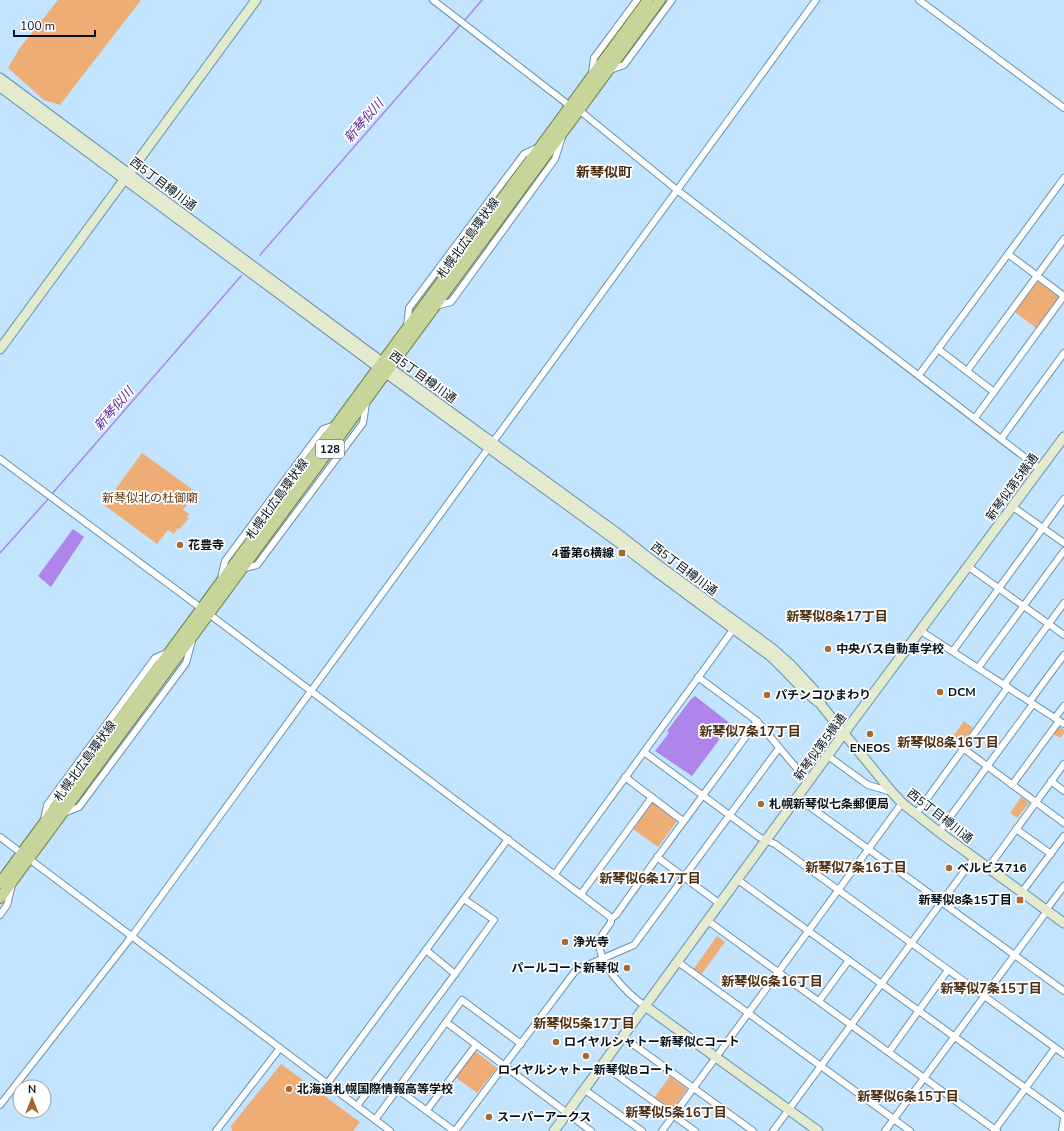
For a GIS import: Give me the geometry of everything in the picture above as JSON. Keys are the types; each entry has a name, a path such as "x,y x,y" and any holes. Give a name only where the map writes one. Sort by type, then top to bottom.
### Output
{"main road":[{"name":"札幌北広島環状線","path":"0,883 26,856 63,813 193,635 220,583 337,424 434,306 564,130 574,108 592,76 648,0"},
{"name":"札幌北広島環状線","path":"0,898 13,882 44,824 170,651 241,570 367,399 406,330 540,147 607,71 660,0"}],"street":[{"path":"0,349 256,0"},
{"path":"433,0 1040,469"},
{"path":"592,76 594,58 637,0"},
{"path":"607,71 624,65 672,0"},
{"path":"0,1105 132,936 816,0"},
{"path":"919,0 1064,108"},
{"name":"西5丁目樽川通","path":"0,78 126,176 384,368 736,626 785,669 808,694 822,706 902,803 974,858 1064,923"},
{"name":"西5丁目樽川通","path":"0,87 126,176"},
{"path":"919,375 1064,178"},
{"path":"967,371 1064,239"},
{"path":"975,418 1064,296 1008,254"},
{"path":"938,349 994,392"},
{"path":"1002,439 1064,353"},
{"name":"新琴似第5横通","path":"554,1131 767,841 844,733 1064,437"},
{"path":"0,459 555,874 611,919"},
{"path":"952,651 1064,499"},
{"path":"1013,507 1064,543"},
{"path":"978,668 1064,551"},
{"path":"968,567 1024,605 1064,635"},
{"path":"916,814 964,749 1064,603"},
{"path":"555,874 736,626"},
{"path":"921,631 1060,721"},
{"path":"939,832 1064,655"},
{"path":"698,677 757,721 809,783"},
{"path":"1012,785 1060,721 1064,706"},
{"path":"757,721 616,915 611,919 611,924 602,935 600,946 603,958 614,977 622,987 645,1006 818,1131"},
{"path":"952,740 1064,822"},
{"path":"397,1089 454,1131 576,970 634,945 779,748"},
{"path":"644,752 759,837 775,844 1064,1054"},
{"path":"828,756 868,785 892,792"},
{"path":"988,868 1064,764"},
{"path":"625,777 684,820"},
{"path":"1051,781 1064,791"},
{"path":"581,894 652,797"},
{"path":"798,798 1064,991"},
{"path":"662,1131 902,803"},
{"path":"1016,829 1051,854"},
{"path":"1022,892 1064,836"},
{"path":"0,837 390,1131"},
{"path":"327,1084 508,839"},
{"path":"657,857 720,904"},
{"path":"773,1131 974,858"},
{"path":"738,880 1025,1088 1064,1118 1062,1131"},
{"path":"0,914 7,905 13,882"},
{"path":"885,1131 1064,886"},
{"path":"357,1106 494,920 464,899"},
{"path":"708,921 995,1130 1055,1048"},
{"path":"426,950 455,974"},
{"path":"819,1001 848,960"},
{"path":"678,962 910,1131"},
{"path":"889,1052 948,970"},
{"path":"375,1120 462,1000 521,1044"},
{"path":"446,1022 590,1131"},
{"path":"623,1037 753,1131"},
{"path":"426,1110 476,1045"},
{"path":"216,1131 280,1048"},
{"path":"603,1065 695,1131"},
{"path":"584,1090 642,1131"}],"green space":[{"path":"58,0 141,0 60,105 44,100 8,68 19,49"},
{"path":"1036,282 1058,296 1058,300 1036,328 1015,312"},
{"name":"新琴似北の杜御廟","path":"142,453 196,492 183,510 189,514 187,517 189,518 174,534 168,530 157,544 104,505"},
{"path":"964,721 973,728 961,744 952,738"},
{"path":"1058,725 1064,730 1064,733 1060,738 1052,733"},
{"path":"1021,797 1029,803 1017,818 1010,813"},
{"path":"652,802 677,821 658,847 633,829"},
{"path":"717,936 725,942 701,975 693,970"},
{"path":"475,1051 497,1068 477,1093 455,1077"},
{"name":"北海道札幌国際情報高等学校","path":"281,1064 360,1122 353,1131 232,1131 231,1126"},
{"path":"670,1076 687,1089 672,1110 655,1097"}],"shaded area":[{"path":"73,529 84,537 51,587 38,576"},
{"path":"695,696 731,724 692,776 655,751 669,733 667,731 691,699"}],"waterway":[{"name":"新琴似川","path":"464,21 482,0"},
{"name":"新琴似川","path":"260,255 461,24"},
{"name":"新琴似川","path":"51,495 241,276"},
{"name":"新琴似川","path":"0,553 49,498"}],"place":[{"name":"花豊寺","path":"180,545"},
{"name":"4番第6横線","path":"622,553"},
{"name":"中央バス自動車学校","path":"828,649"},
{"name":"DCM","path":"940,692"},
{"name":"パチンコひまわり","path":"767,695"},
{"name":"ENEOS","path":"870,734"},
{"name":"札幌新琴似七条郵便局","path":"761,804"},
{"name":"ベルビス716","path":"949,868"},
{"name":"新琴似8条15丁目","path":"1020,900"},
{"name":"浄光寺","path":"565,942"},
{"name":"パールコート新琴似","path":"627,968"},
{"name":"ロイヤルシャトー新琴似Cコート","path":"556,1042"},
{"name":"ロイヤルシャトー新琴似Bコート","path":"586,1056"},
{"name":"北海道札幌国際情報高等学校","path":"289,1089"},
{"name":"スーパーアークス","path":"489,1117"}],"district":[{"name":"新琴似町","path":"604,172"},
{"name":"新琴似8条17丁目","path":"837,617"},
{"name":"新琴似7条17丁目","path":"750,732"},
{"name":"新琴似8条16丁目","path":"948,743"},
{"name":"新琴似7条16丁目","path":"856,868"},
{"name":"新琴似6条17丁目","path":"650,879"},
{"name":"新琴似6条16丁目","path":"772,982"},
{"name":"新琴似7条15丁目","path":"991,989"},
{"name":"新琴似5条17丁目","path":"584,1024"},
{"name":"新琴似6条15丁目","path":"908,1097"},
{"name":"新琴似5条16丁目","path":"676,1113"}]}
